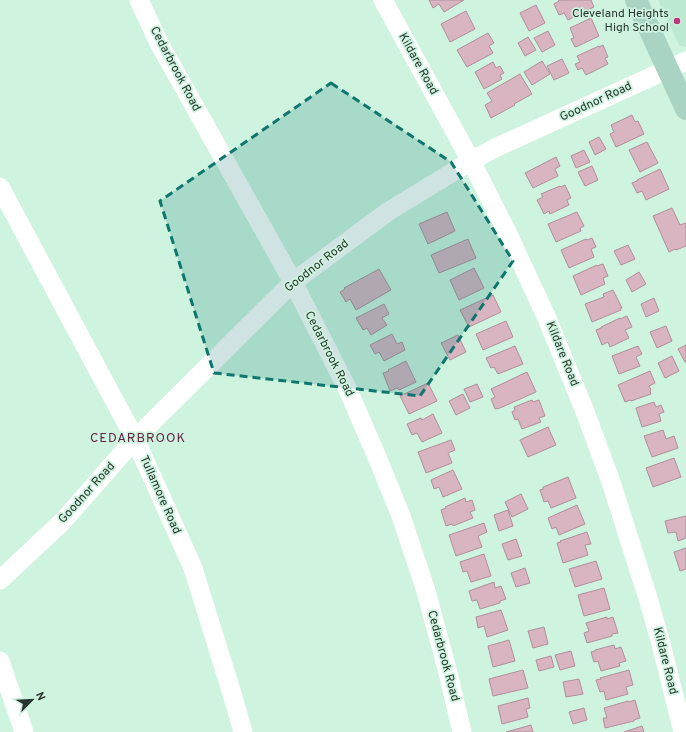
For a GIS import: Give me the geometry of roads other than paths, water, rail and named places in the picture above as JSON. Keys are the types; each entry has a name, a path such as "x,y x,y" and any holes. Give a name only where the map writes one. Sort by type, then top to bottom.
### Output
{"main road":[{"path":"636,0 677,65 686,109"}],"street":[{"name":"Cedarbrook Road","path":"139,0 159,43 293,282 348,390 401,516 426,591 462,732"},
{"name":"Kildare Road","path":"383,0 471,161 506,230 546,316 584,409 610,479 652,611 683,732"},
{"name":"Goodnor Road","path":"0,580 63,521 135,439 293,282 389,211 471,161 495,148 677,65"},
{"name":"Tullamore Road","path":"0,187 135,439 193,568 243,732"},
{"path":"0,661 24,732"}],"place":[{"name":"Cleveland Heights High School","path":"677,21"}],"district":[{"name":"CEDARBROOK","path":"138,439"}]}
